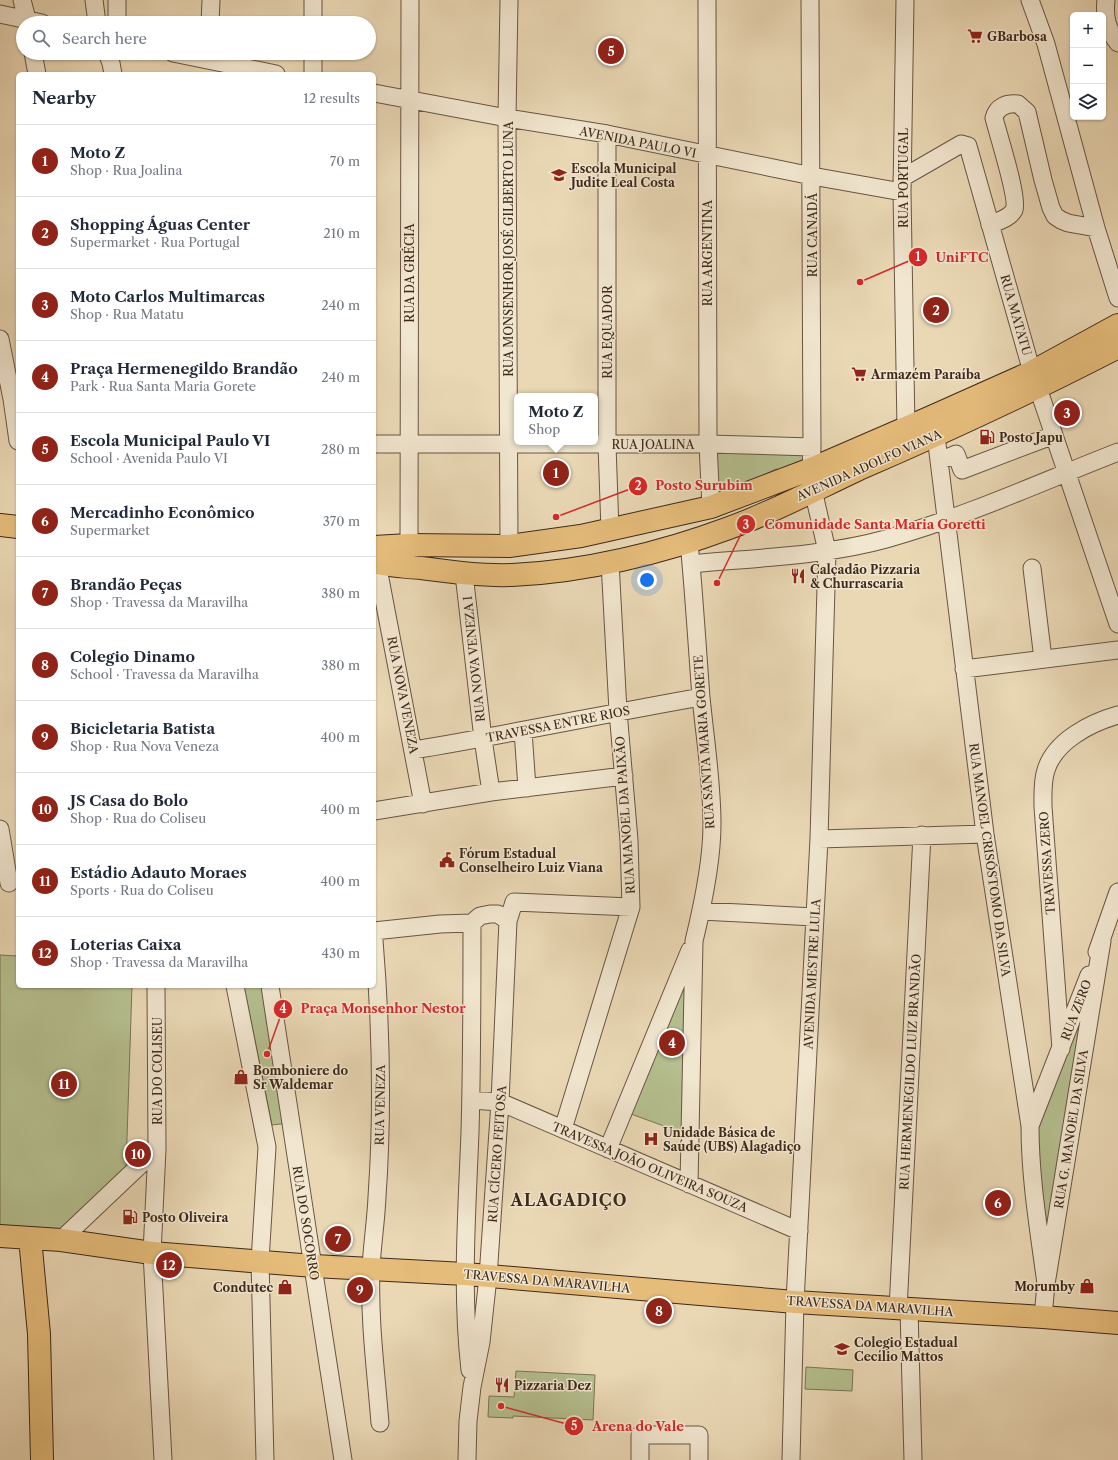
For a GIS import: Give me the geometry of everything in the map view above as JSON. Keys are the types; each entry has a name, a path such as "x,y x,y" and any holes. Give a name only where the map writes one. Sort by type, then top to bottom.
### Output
{"main road":[{"name":"AVENIDA ADOLFO VIANA","path":"376,557 409,545 509,546 581,536 711,507 812,480 936,436 1035,380 1118,325"},
{"name":"AVENIDA ADOLFO VIANA","path":"376,557 457,573 511,575 550,572 610,562 655,552 730,528 766,513 812,480 906,428 1035,380 1118,347"},
{"path":"647,522 657,527 660,534 661,546 655,552"},
{"path":"0,525 16,527"},
{"path":"457,573 444,562 444,558 449,550 458,546"},
{"name":"TRAVESSA DA MARAVILHA","path":"0,1236 61,1240 152,1253 314,1266 465,1274 795,1302 1118,1323"},
{"path":"30,1238 39,1334 42,1460"}],"street":[{"path":"22,0 29,16"},
{"path":"94,0 96,16"},
{"path":"117,0 117,16"},
{"path":"210,16 211,0"},
{"path":"313,0 313,16"},
{"name":"RUA DA GRÉCIA","path":"409,545 410,0"},
{"name":"RUA MONSENHOR JOSÉ GILBERTO LUNA","path":"509,0 507,118 509,546"},
{"name":"RUA ARGENTINA","path":"707,0 708,444 711,507"},
{"name":"RUA CANADÁ","path":"810,0 812,176 812,480"},
{"name":"RUA PORTUGAL","path":"905,0 902,185 906,428"},
{"path":"1030,0 1046,44 1096,228 1118,298"},
{"path":"1106,0 1106,24 1110,34 1118,43"},
{"path":"0,14 16,18"},
{"path":"34,60 37,72"},
{"path":"313,60 313,72"},
{"path":"209,62 265,72"},
{"name":"AVENIDA PAULO VI","path":"376,93 507,118 607,134 812,176 902,185"},
{"path":"990,225 1006,217 1013,211 1015,204 1014,191 994,118 995,113 999,107 1018,104 1027,112 1043,180 1051,208 1055,216 1068,223 1096,228"},
{"name":"RUA EQUADOR","path":"607,134 607,444 610,530"},
{"name":"RUA MATATU","path":"902,185 961,144 968,146 1035,380 1118,624"},
{"path":"0,339 15,398 16,412"},
{"path":"939,461 956,454 962,470 1054,435"},
{"name":"RUA MANOEL CRISÓSTOMO DA SILVA","path":"936,436 985,834 1030,1126 1033,1178 1046,1284"},
{"name":"RUA JOALINA","path":"376,444 514,443"},
{"name":"RUA JOALINA","path":"598,444 708,444 812,447"},
{"path":"691,564 827,551 885,539 947,520 1118,452"},
{"name":"AVENIDA MESTRE LULA","path":"791,1460 795,1302 819,839 827,551 812,480"},
{"name":"RUA SANTA MARIA GORETE","path":"608,1149 694,941 701,911 710,850 712,824 709,765 689,542"},
{"name":"RUA NOVA VENEZA","path":"376,562 414,750 423,804"},
{"name":"RUA MANOEL DA PAIXÃO","path":"563,1129 631,907 629,840 618,711 610,562"},
{"path":"1032,568 1043,659"},
{"name":"RUA NOVA VENEZA I","path":"457,573 491,792"},
{"path":"964,669 1118,650"},
{"name":"TRAVESSA ENTRE RIOS","path":"414,750 483,739 618,711 702,697"},
{"name":"TRAVESSA ZERO","path":"1061,1049 1043,786 1046,770 1053,755 1070,738 1092,725 1118,715"},
{"path":"523,731 527,788"},
{"path":"376,812 491,792 624,776"},
{"path":"0,828 9,883"},
{"path":"819,839 985,834"},
{"name":"RUA HERMENEGILDO LUIZ BRANDÃO","path":"913,1460 903,1309 922,835"},
{"name":"RUA ZERO","path":"1030,1126 1102,941 1118,892"},
{"name":"RUA CÍCERO FEITOSA","path":"467,1460 468,1421 472,1386 481,1342 488,1277 500,1102 508,921 514,902 631,907"},
{"path":"701,911 814,917"},
{"path":"376,930 440,924 472,923 480,916 490,914 498,914 508,921"},
{"name":"RUA CÍCERO FEITOSA","path":"472,923 471,1100 465,1274 467,1342 472,1386"},
{"name":"RUA SANTA MARIA GORETE","path":"689,1184 694,941"},
{"name":"RUA G. MANOEL DA SILVA","path":"1043,1317 1046,1284 1102,941"},
{"name":"RUA VENEZA","path":"371,1269 377,1197 381,1056 376,965"},
{"name":"RUA DO COLISEU","path":"156,988 157,1149 152,1253 163,1460"},
{"path":"235,988 267,1147 260,1261 265,1460"},
{"name":"RUA DO SOCORRO","path":"270,988 293,1145 314,1266 343,1460"},
{"name":"TRAVESSA JOÃO OLIVEIRA SOUZA","path":"471,1100 500,1102 799,1231"},
{"path":"267,1147 293,1145"},
{"path":"61,1240 157,1149"},
{"path":"371,1269 371,1320 380,1423"},
{"path":"640,1460 640,1435 699,1435 699,1460"}],"green space":[{"path":"715,452 802,452 806,462 788,471 776,469 713,499"},
{"path":"0,955 16,956 16,988 132,988 126,1169 61,1229 0,1225"},
{"path":"687,972 683,1133 631,1114"},
{"path":"244,988 265,988 288,1123 272,1125"},
{"path":"1087,989 1047,1246 1034,1159 1040,1112"},
{"path":"806,1367 853,1370 852,1391 805,1389"},
{"path":"516,1371 595,1375 593,1420 513,1416 513,1418 488,1417 489,1396 514,1397"}],"place":[{"name":"GBarbosa","path":"975,36"},
{"name":"Escola Municipal Paulo VI","path":"611,51"},
{"name":"Escola Municipal Judite Leal Costa","path":"559,175"},
{"name":"UniFTC","path":"860,282"},
{"name":"Shopping Águas Center","path":"936,310"},
{"name":"Armazém Paraíba","path":"859,374"},
{"name":"Moto Carlos Multimarcas","path":"1067,413"},
{"name":"Posto Japu","path":"987,437"},
{"name":"Moto Z","path":"556,473"},
{"name":"Posto Surubim","path":"556,517"},
{"name":"Calçadão Pizzaria & Churrascaria","path":"798,576"},
{"name":"Comunidade Santa Maria Goretti","path":"717,583"},
{"name":"Fórum Estadual Conselheiro Luiz Viana","path":"447,860"},
{"name":"Praça Hermenegildo Brandão","path":"672,1043"},
{"name":"Praça Monsenhor Nestor","path":"267,1054"},
{"name":"Bomboniere do Sr Waldemar","path":"241,1077"},
{"name":"Estádio Adauto Moraes","path":"64,1084"},
{"name":"Unidade Básica de Saúde (UBS) Alagadiço","path":"651,1139"},
{"name":"JS Casa do Bolo","path":"138,1154"},
{"name":"Mercadinho Econômico","path":"998,1203"},
{"name":"Posto Oliveira","path":"130,1217"},
{"name":"Brandão Peças","path":"338,1239"},
{"name":"Loterias Caixa","path":"169,1265"},
{"name":"Morumby","path":"1087,1286"},
{"name":"Condutec","path":"285,1287"},
{"name":"Bicicletaria Batista","path":"360,1290"},
{"name":"Colegio Dinamo","path":"659,1311"},
{"name":"Colegio Estadual Cecílio Mattos","path":"842,1349"},
{"name":"Pizzaria Dez","path":"502,1385"},
{"name":"Arena do Vale","path":"501,1406"}],"district":[{"name":"ALAGADIÇO","path":"569,1200"}]}
